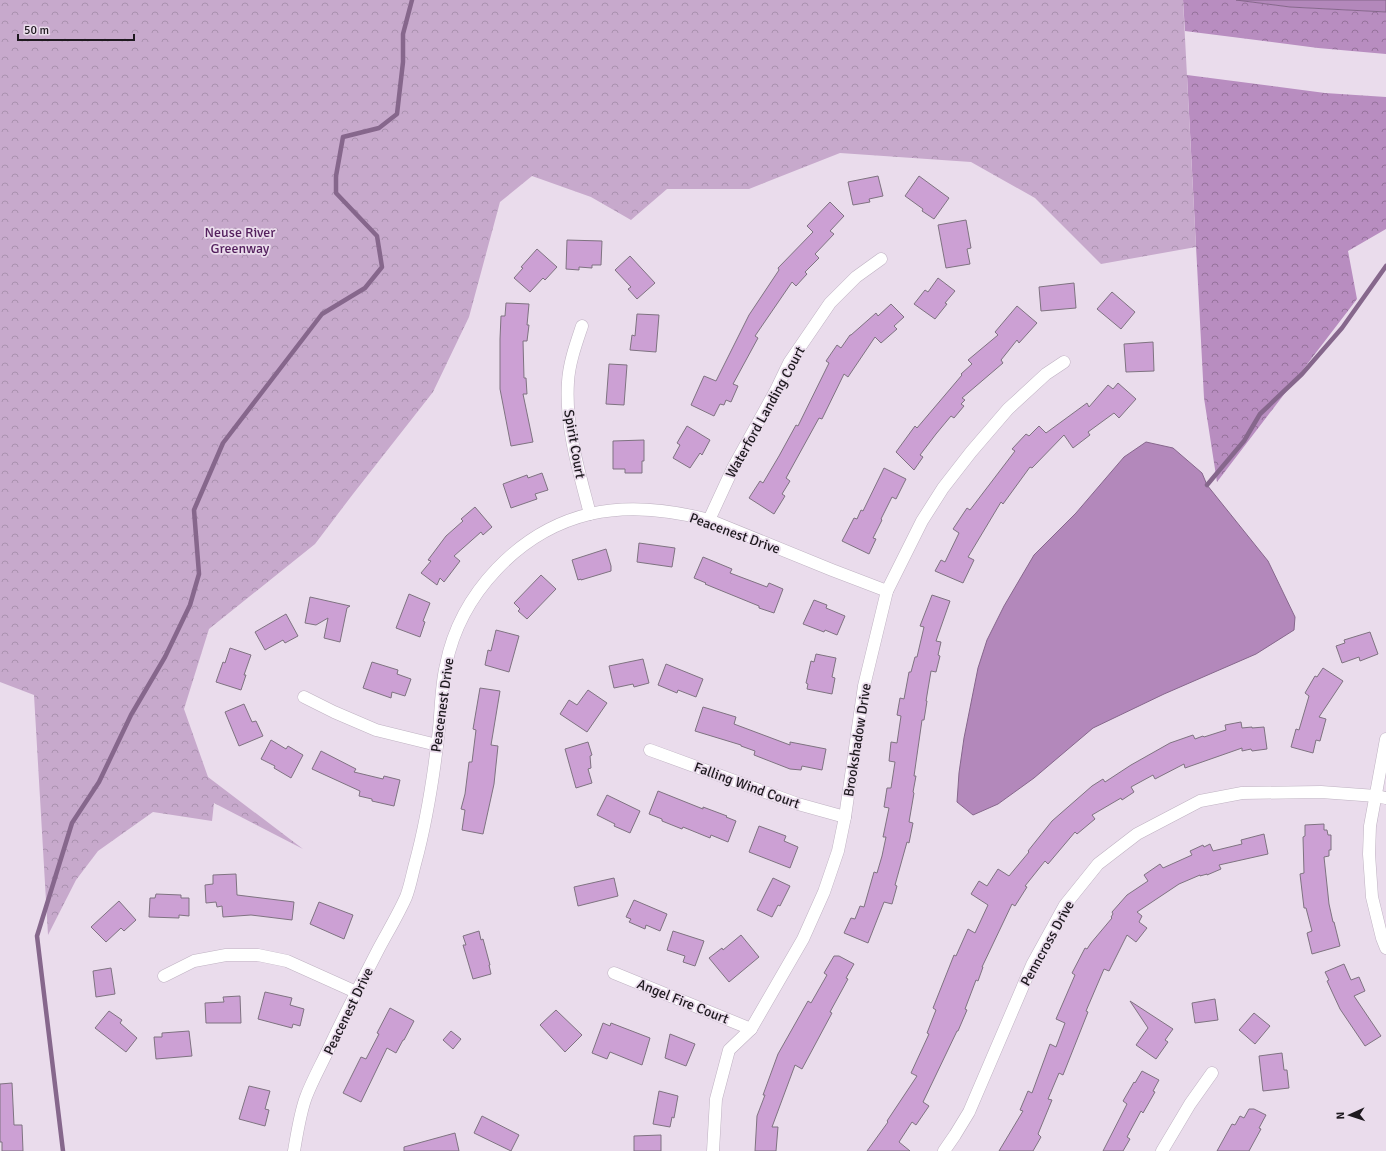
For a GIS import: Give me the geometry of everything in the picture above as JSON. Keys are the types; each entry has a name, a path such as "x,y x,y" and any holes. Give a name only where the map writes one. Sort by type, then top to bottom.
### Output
{"street":[{"name":"Waterford Landing Court","path":"708,520 733,468 775,392 789,363 830,303 856,277 881,259"},
{"name":"Spirit Court","path":"582,326 573,354 568,381 567,408 572,440 590,514"},
{"name":"Brookshadow Drive","path":"713,1151 716,1099 729,1050 751,1029 803,939 824,892 838,851 845,817 864,686 887,591 922,521 948,482 1008,409 1046,374 1064,362"},
{"name":"Peacenest Drive","path":"294,1151 305,1098 356,992 406,896 424,830 437,745 445,666 452,642 462,618 475,595 508,559 527,543 555,526 590,514 626,510 646,510 684,514 708,520 887,591"},
{"path":"304,697 376,730 437,745"},
{"path":"1386,739 1381,797 1370,826 1369,854 1372,897 1382,938 1386,948"},
{"name":"Falling Wind Court","path":"650,750 798,804 845,817"},
{"name":"Penncross Drive","path":"944,1151 969,1112 1032,965 1065,905 1098,864 1137,834 1200,801 1242,792 1321,792 1381,797"},
{"path":"164,976 194,961 226,955 258,955 287,961 356,992"},
{"name":"Angel Fire Court","path":"614,973 751,1029"},
{"path":"1162,1151 1190,1104 1212,1072"}],"green space":[{"name":"Neuse River Greenway","path":"0,0 1183,0 1196,247 1101,264 1035,198 971,162 840,153 749,189 667,189 631,220 591,197 532,176 500,202 469,317 433,392 315,544 209,629 184,709 208,777 303,849 214,803 212,821 153,812 98,851 76,880 48,935 34,695 0,682"},
{"path":"1183,0 1236,0 1290,7 1386,12 1386,54 1318,48 1185,31"},
{"path":"1187,75 1325,93 1386,97 1386,229 1348,251 1357,299 1217,482 1204,398"}],"shaded area":[{"path":"1236,0 1386,0 1386,12 1290,7"},
{"path":"1146,442 1173,448 1202,473 1207,485 1268,561 1295,617 1294,630 1256,654 1164,694 1093,728 1034,778 998,804 973,815 957,802 959,773 964,738 978,668 987,640 1004,606 1034,555 1076,513 1124,457"}],"building":[{"path":"878,176 883,196 869,199 870,202 853,205 848,182"},
{"path":"919,176 949,198 934,219 905,196"},
{"path":"830,202 844,216 830,231 834,234 815,254 819,258 805,272 807,274 796,286 792,282 755,336 758,338 733,384 738,386 731,402 726,400 724,405 720,404 714,416 691,405 704,376 716,381 749,315 779,270 778,268 813,232 807,226"},
{"path":"966,220 971,248 967,249 970,264 946,268 938,225"},
{"path":"567,240 602,241 601,265 592,265 592,268 579,267 579,270 566,269"},
{"path":"537,249 557,267 545,280 543,278 530,292 514,278 523,268 521,267"},
{"path":"630,256 655,283 637,299 628,289 631,287 615,270"},
{"path":"938,278 955,291 935,319 914,304 925,290 928,292"},
{"path":"1074,283 1076,308 1041,311 1039,287"},
{"path":"1112,292 1135,312 1121,329 1097,309"},
{"path":"506,303 529,304 527,341 523,341 524,378 526,378 527,394 523,394 533,442 511,446 500,389 501,316 505,316"},
{"path":"891,304 904,317 894,326 897,329 881,343 875,337 848,377 844,374 822,419 819,418 786,478 790,481 782,494 785,496 774,514 749,498 760,481 763,483 796,425 798,426 829,363 826,361 837,345 841,348 850,335 876,313 878,316"},
{"path":"1017,306 1037,323 1019,343 1017,340 1001,360 1003,363 962,398 965,400 961,404 964,406 954,418 951,416 936,434 920,455 923,457 914,470 896,452 915,426 917,428 962,375 961,374 972,364 968,360 998,335 995,332"},
{"path":"637,314 659,315 656,352 630,350 632,335 635,336"},
{"path":"1153,342 1154,371 1126,372 1124,344"},
{"path":"609,364 627,365 624,405 606,404"},
{"path":"1118,383 1136,399 1119,418 1114,413 1088,432 1090,435 1073,448 1064,435 1032,468 1030,467 1003,504 1001,502 968,557 974,560 963,583 935,571 941,560 945,562 959,533 953,529 967,508 970,510 1015,451 1012,449 1026,434 1029,436 1039,426 1046,433 1087,403 1089,407 1108,385 1113,389"},
{"path":"687,426 710,440 702,455 700,453 690,468 673,458 680,445 677,443"},
{"path":"644,440 644,461 642,461 642,473 625,473 625,469 613,469 613,441"},
{"path":"884,468 906,479 896,499 892,497 881,519 882,520 873,538 876,539 869,554 842,541 854,518 857,519 861,510 863,511"},
{"path":"542,473 548,490 535,494 537,499 511,508 503,484 527,475 528,478"},
{"path":"475,507 492,527 483,535 481,532 454,556 460,561 444,582 440,578 437,585 421,573 431,561 428,560 446,536 463,521 461,519"},
{"path":"639,543 675,548 672,567 637,562"},
{"path":"606,549 611,571 578,580 572,560"},
{"path":"703,557 732,569 730,573 767,587 769,583 783,589 774,613 759,608 759,606 694,578"},
{"path":"541,575 556,589 527,619 518,611 520,609 514,603"},
{"path":"409,594 430,603 423,621 425,622 420,637 396,628"},
{"path":"932,595 950,601 936,641 941,642 938,655 940,656 936,672 931,671 924,720 922,720 914,776 916,776 914,793 909,822 913,823 909,843 907,842 895,885 897,886 892,904 884,902 868,943 844,933 851,918 855,919 860,906 864,907 874,872 877,873 882,856 886,837 883,837 889,808 884,807 887,788 891,788 895,762 889,761 891,742 897,743 901,716 897,715 900,698 904,699 909,672 911,672 915,657 917,657 924,627 920,626"},
{"path":"310,597 350,606 347,608 340,642 324,638 328,618 316,625 305,623"},
{"path":"814,600 827,605 826,608 845,616 837,635 803,624"},
{"path":"286,614 298,636 285,643 283,640 265,650 255,632"},
{"path":"496,630 519,636 509,672 485,665 488,650 491,651"},
{"path":"1370,632 1378,654 1360,661 1359,657 1342,663 1336,646 1345,643 1344,640"},
{"path":"230,648 251,655 244,675 246,675 241,690 216,682"},
{"path":"816,654 836,658 832,677 835,678 832,694 807,689 808,684 806,683 811,661 814,662"},
{"path":"643,659 649,683 634,687 633,684 614,688 609,666"},
{"path":"372,662 398,670 397,674 411,679 405,696 392,692 391,698 363,688"},
{"path":"666,664 703,679 696,697 678,690 677,693 658,685"},
{"path":"1323,668 1343,681 1319,717 1326,719 1320,741 1316,740 1313,753 1291,747 1296,729 1299,730 1309,696 1305,693 1315,676 1317,677"},
{"path":"480,688 500,691 491,745 498,746 494,784 483,834 462,830 465,810 461,809 465,794 469,762 472,762 476,730 473,729"},
{"path":"588,690 607,703 587,732 560,714 569,700 577,705"},
{"path":"244,704 252,722 256,721 263,736 239,746 225,712"},
{"path":"703,707 736,717 734,724 790,745 790,742 826,749 822,770 802,766 801,770 790,769 754,755 755,751 741,745 695,731"},
{"path":"1241,722 1242,728 1264,727 1267,749 1252,751 1251,749 1242,751 1242,748 1185,768 1184,764 1155,779 1153,775 1131,787 1134,792 1122,800 1121,798 1092,815 1095,819 1077,834 1075,832 1048,864 1045,861 1025,886 1027,887 1015,906 1012,904 982,967 958,1031 923,1102 929,1106 916,1125 912,1122 899,1142 910,1151 867,1151 888,1122 887,1121 917,1076 911,1073 929,1034 927,1033 936,1010 933,1008 954,955 956,956 968,929 975,933 988,905 971,894 979,881 987,886 998,869 1009,876 1052,821 1092,786 1103,779 1105,782 1131,765 1170,743 1193,735 1195,739 1204,737 1226,730 1225,725"},
{"path":"271,740 286,749 288,746 303,755 291,778 274,768 275,766 261,759"},
{"path":"588,742 592,755 590,756 591,768 588,769 592,783 576,788 565,749"},
{"path":"321,751 356,769 354,772 383,779 384,776 400,780 394,806 372,801 372,799 359,796 360,791 312,769"},
{"path":"658,791 703,809 703,807 727,816 726,817 736,821 728,842 711,835 710,838 683,827 682,829 649,814"},
{"path":"607,795 640,811 630,833 614,826 615,824 597,815"},
{"path":"1324,824 1324,830 1327,830 1328,835 1331,835 1331,850 1329,850 1329,856 1324,857 1329,904 1340,946 1312,954 1307,933 1312,931 1306,908 1304,908 1300,874 1304,873 1303,837 1305,836 1305,825"},
{"path":"759,826 786,836 784,841 798,847 790,868 749,852"},
{"path":"1264,834 1268,854 1219,865 1221,869 1207,875 1200,875 1179,884 1137,912 1142,916 1139,922 1147,928 1136,942 1127,935 1109,971 1104,969 1086,1011 1088,1012 1063,1075 1059,1073 1048,1099 1052,1100 1038,1134 1041,1137 1033,1151 999,1151 1023,1111 1020,1110 1028,1091 1032,1093 1050,1044 1056,1047 1065,1023 1056,1019 1075,975 1072,973 1085,948 1087,949 1112,918 1112,912 1127,895 1148,881 1144,875 1160,864 1163,868 1192,855 1190,851 1203,845 1204,847 1210,844 1213,851 1242,844 1241,840"},
{"path":"236,874 237,895 294,902 292,920 251,915 223,917 222,906 217,907 216,902 206,903 205,885 213,884 213,875"},
{"path":"614,878 618,896 578,906 574,887"},
{"path":"773,878 790,886 780,906 778,905 772,917 757,910"},
{"path":"156,894 181,895 181,898 189,898 189,916 179,915 179,918 149,917 150,898 155,898"},
{"path":"634,900 667,914 660,931 646,925 645,929 629,922 631,919 626,917"},
{"path":"119,901 136,920 124,931 121,928 106,942 91,927"},
{"path":"319,902 353,915 344,939 310,924"},
{"path":"479,931 481,940 483,939 491,974 473,979 463,945 466,945 463,936"},
{"path":"673,931 704,941 695,966 683,962 685,956 667,950"},
{"path":"741,935 759,957 729,982 709,958 722,948 723,950"},
{"path":"834,956 839,956 854,964 846,978 848,979 830,1012 832,1013 802,1069 795,1065 772,1127 778,1127 776,1151 755,1151 757,1116 778,1054 808,1001 811,1003 827,975 824,973"},
{"path":"1344,964 1351,980 1359,977 1365,991 1354,996 1381,1036 1365,1046 1340,1009 1327,981 1329,980 1325,972"},
{"path":"111,968 115,994 96,997 93,971"},
{"path":"265,992 292,998 290,1005 304,1009 300,1026 293,1024 292,1028 258,1019"},
{"path":"240,996 241,1023 206,1023 205,1003 224,1002 223,997"},
{"path":"1215,999 1218,1020 1195,1023 1192,1003"},
{"path":"1130,1001 1173,1029 1165,1040 1168,1042 1156,1059 1136,1045 1148,1028"},
{"path":"390,1008 414,1021 396,1053 387,1048 361,1102 343,1093 361,1057 366,1059"},
{"path":"556,1010 582,1035 565,1052 540,1025"},
{"path":"109,1011 122,1020 120,1023 137,1038 126,1052 95,1028"},
{"path":"1254,1013 1270,1026 1255,1044 1239,1030"},
{"path":"603,1023 610,1026 611,1023 650,1038 642,1065 610,1052 607,1059 592,1053"},
{"path":"189,1031 192,1056 156,1059 154,1037 162,1037 162,1033"},
{"path":"451,1031 461,1039 453,1049 443,1040"},
{"path":"670,1034 695,1044 686,1066 665,1058"},
{"path":"1282,1053 1284,1070 1287,1070 1289,1088 1263,1091 1259,1056"},
{"path":"1142,1071 1159,1080 1153,1091 1155,1092 1143,1113 1141,1111 1127,1137 1130,1139 1123,1151 1103,1151 1127,1104 1123,1101"},
{"path":"12,1083 14,1125 22,1125 23,1151 2,1151 2,1142 0,1142 0,1084"},
{"path":"249,1086 270,1091 265,1109 269,1110 265,1126 239,1119"},
{"path":"659,1091 678,1096 674,1118 672,1117 670,1127 653,1124"},
{"path":"1249,1109 1254,1109 1266,1115 1259,1128 1261,1129 1249,1151 1217,1151 1232,1124 1235,1125 1240,1116 1244,1118"},
{"path":"482,1116 519,1135 511,1151 474,1133"},
{"path":"455,1133 459,1151 404,1151 404,1147"},
{"path":"661,1135 661,1151 634,1151 634,1136"}],"waterway":[{"path":"63,1151 37,936 72,823 99,782 131,715 165,657 190,605 199,574 194,510 223,443 322,314 365,288 382,267 377,236 336,193 336,176 343,137 379,128 397,114 403,62 403,34 412,0"},
{"path":"1207,485 1244,441 1260,414 1302,374 1342,328 1386,266"}]}
